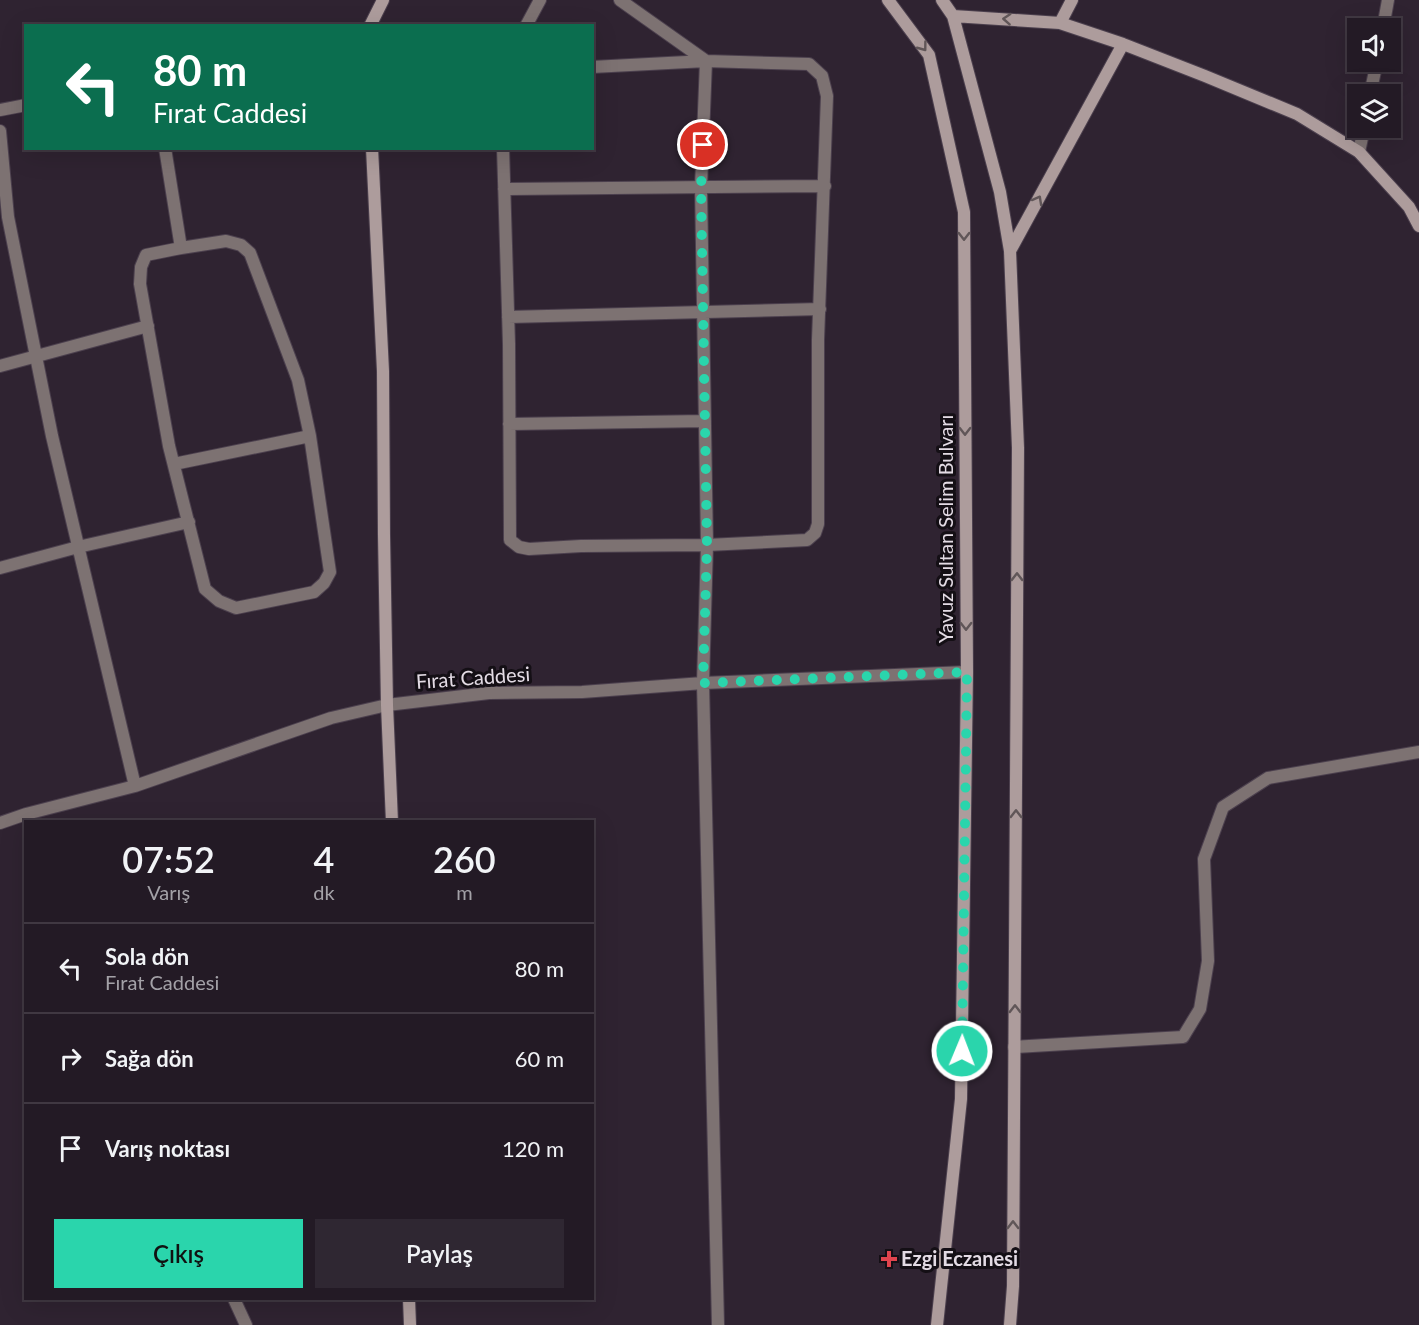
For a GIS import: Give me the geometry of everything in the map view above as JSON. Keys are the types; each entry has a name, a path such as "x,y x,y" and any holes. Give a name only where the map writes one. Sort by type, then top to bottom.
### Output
{"street":[{"path":"371,24 383,0"},
{"path":"527,24 540,0"},
{"path":"620,0 706,61"},
{"name":"Yavuz Sultan Selim Bulvarı","path":"888,0 929,55 964,212 967,672 961,1099 937,1325"},
{"path":"942,0 953,16 1000,192 1010,251 1018,448 1013,1286 1010,1319 1018,1325"},
{"path":"1060,23 1072,0"},
{"path":"1385,18 1389,0"},
{"path":"953,16 1060,23 1123,44 1297,114 1359,152 1409,207 1419,226"},
{"path":"1010,251 1123,44"},
{"path":"706,61 701,187 707,545 703,683 718,1325"},
{"path":"503,150 508,317 510,540 519,547 529,549 807,540 815,533 818,524 818,352 827,96 822,76 809,64 706,61 594,67"},
{"path":"0,110 24,105"},
{"path":"0,131 8,217 52,436 135,786"},
{"path":"1359,152 1362,138"},
{"path":"165,150 181,248"},
{"path":"372,150 383,370 387,705 392,820"},
{"path":"504,189 825,186"},
{"path":"226,241 241,244 250,253 298,380 310,436 330,572 324,584 314,592 236,608 219,601 206,589 169,446 140,284 141,267 146,255 181,248 226,241"},
{"path":"508,317 820,309"},
{"path":"0,366 148,326"},
{"path":"509,424 705,421"},
{"path":"174,464 310,436"},
{"path":"0,568 189,522"},
{"name":"Fırat Caddesi","path":"0,822 27,818 135,786 331,717 387,705 489,693 582,693 703,683 967,672"},
{"path":"1014,1047 1183,1037 1200,1009 1208,961 1204,860 1223,807 1268,778 1419,752"},
{"path":"234,1300 246,1325"},
{"path":"409,1300 410,1325"}],"place":[{"name":"Ezgi Eczanesi","path":"889,1259"}],"route":[{"path":"703,145 701,187 707,545 703,683 967,672 962,1051"}]}
